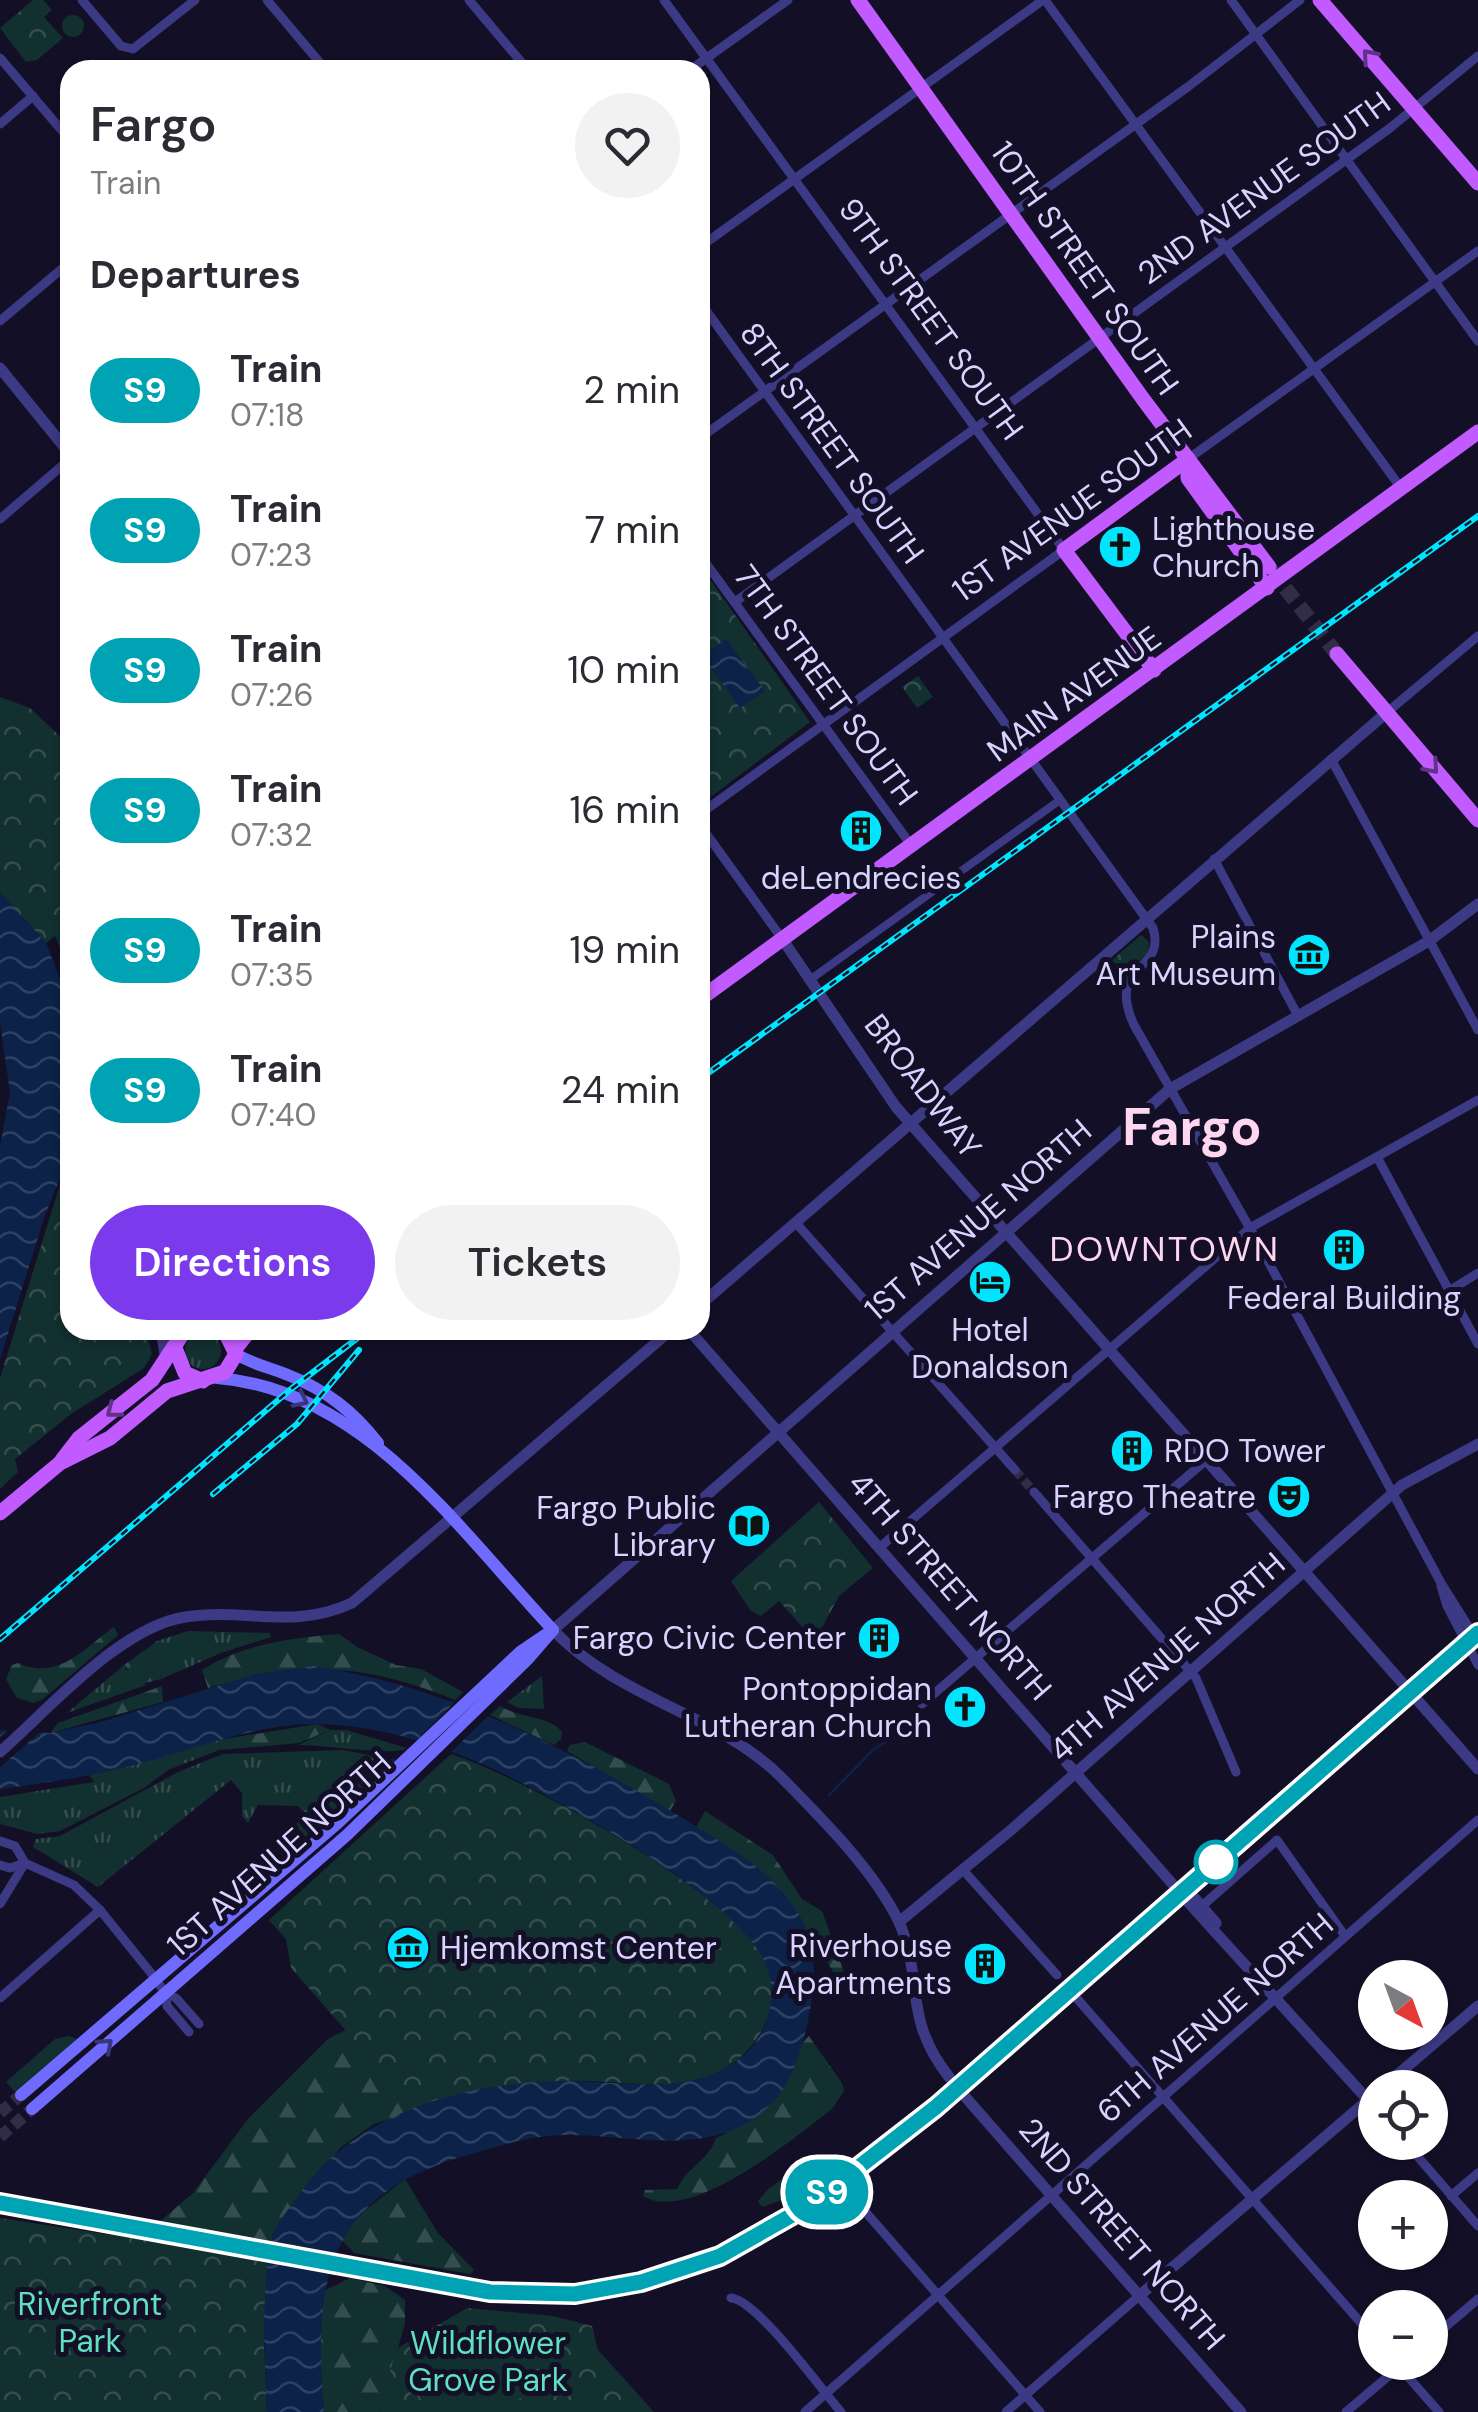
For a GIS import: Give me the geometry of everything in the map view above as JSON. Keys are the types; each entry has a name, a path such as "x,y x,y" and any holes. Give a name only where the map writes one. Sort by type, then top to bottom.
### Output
{"main road":[{"name":"10TH STREET SOUTH","path":"858,0 1269,567"},
{"path":"1320,0 1478,183"},
{"name":"MAIN AVENUE","path":"710,992 1478,432"},
{"path":"1188,459 1188,478 1267,588"},
{"name":"1ST AVENUE SOUTH","path":"1064,550 1188,459"},
{"name":"9TH STREET SOUTH","path":"1064,550 1154,670"},
{"path":"1337,654 1478,820"},
{"path":"172,1340 185,1372 210,1380 272,1386 330,1414 390,1458"},
{"path":"60,1463 79,1438 144,1388 172,1340"},
{"path":"230,1340 255,1367 288,1375 354,1412 390,1458 451,1518 553,1630"},
{"path":"0,1512 60,1463 110,1438 168,1392 210,1380 243,1340"},
{"name":"1ST AVENUE NORTH","path":"21,2096 339,1822 553,1630"},
{"name":"1ST AVENUE NORTH","path":"32,2110 346,1835 524,1656"}],"street":[{"path":"82,0 129,49 138,47 195,0"},
{"path":"267,0 318,60"},
{"path":"469,0 520,60"},
{"name":"9TH STREET SOUTH","path":"664,0 707,59"},
{"path":"707,59 788,0"},
{"path":"710,241 1044,0 1138,122 1312,370 1401,488"},
{"path":"1231,0 1478,341"},
{"path":"710,431 1138,122 1300,0"},
{"name":"2ND AVENUE SOUTH","path":"735,602 1347,158 1478,56"},
{"path":"0,58 60,128"},
{"name":"9TH STREET SOUTH","path":"710,63 1064,550"},
{"path":"0,124 33,96"},
{"name":"1ST AVENUE SOUTH","path":"1188,459 1478,251"},
{"path":"0,321 60,270"},
{"name":"8TH STREET SOUTH","path":"710,316 1146,917"},
{"path":"0,368 60,444"},
{"path":"0,519 60,466"},
{"name":"1ST AVENUE SOUTH","path":"710,807 1064,550"},
{"name":"7TH STREET SOUTH","path":"710,568 911,845"},
{"path":"710,1297 1146,917 1478,636"},
{"path":"1331,759 1478,1030"},
{"path":"811,979 1060,800"},
{"name":"BROADWAY","path":"710,840 909,1122 1204,1462 1478,1769"},
{"path":"1214,860 1297,1014"},
{"name":"1ST AVENUE NORTH","path":"553,1630 1170,1089 1428,941 1478,904"},
{"path":"1146,917 1155,945 1152,955 1128,980 1124,1002 1440,1583 1446,1606 1478,1664"},
{"path":"879,1548 1250,1228 1478,1100"},
{"path":"1378,1158 1478,1344"},
{"path":"796,1223 1015,1470"},
{"path":"1448,1290 1478,1273"},
{"path":"0,1752 139,1635 171,1620 197,1616 324,1616 352,1603 659,1340"},
{"name":"4TH STREET NORTH","path":"698,1340 976,1660 1358,2085"},
{"name":"4TH AVENUE NORTH","path":"899,1922 1077,1773 1392,1494 1478,1444"},
{"path":"922,1704 1204,1462"},
{"path":"1034,1492 1190,1672 1236,1772"},
{"path":"1440,1583 1456,1600 1478,1642"},
{"path":"553,1630 579,1656 619,1684 740,1746 779,1775 860,1867 899,1922 919,2028 948,2077"},
{"name":"6TH AVENUE NORTH","path":"805,2412 1478,1820"},
{"path":"1202,1906 1277,1840 1314,1898 1346,1936"},
{"path":"0,1841 15,1846 25,1863 74,1885 100,1910 155,1978 165,1993 167,2006 189,2032"},
{"path":"0,1865 10,1868 25,1863"},
{"path":"0,1904 25,1863"},
{"path":"964,1871 1058,1975"},
{"name":"4TH STREET NORTH","path":"1170,1877 1202,1906 1223,1937"},
{"path":"0,1998 100,1910"},
{"path":"165,1993 176,1998 199,2024"},
{"path":"1073,1994 1358,2320"},
{"path":"1403,2070 1478,2006"},
{"name":"2ND STREET NORTH","path":"960,2092 1241,2412"},
{"path":"1006,2412 1252,2198 1358,2113"},
{"path":"1420,2160 1478,2226"},
{"path":"1451,2196 1478,2174"},
{"path":"842,2185 1040,2412"},
{"path":"730,2298 740,2298 759,2317 841,2412"},
{"path":"1448,2324 1478,2298"},
{"path":"1346,2412 1382,2380"},
{"path":"1413,2380 1439,2412"}],"green space":[{"path":"33,0 43,0 52,10 44,17 63,38 37,60 26,62 0,28"},
{"path":"73,15 81,18 81,34 73,37 65,34 62,26 65,18"},
{"path":"710,579 810,722 710,797"},
{"path":"918,676 933,697 917,708 902,687"},
{"path":"0,697 30,708 60,736 60,948 55,936 46,943 0,892"},
{"path":"1141,935 1149,942 1148,953 1124,974 1112,960"},
{"path":"60,1184 60,1340 148,1340 152,1354 144,1368 71,1414 15,1459 18,1472 0,1489 0,1378"},
{"path":"189,1340 217,1340 220,1358 210,1368 196,1368 186,1358"},
{"path":"819,1502 873,1568 839,1596 815,1641 779,1601 761,1616 751,1611 731,1581"},
{"path":"114,1627 118,1635 43,1699 33,1703 17,1698 6,1679 12,1665 58,1665"},
{"path":"188,1631 270,1633 271,1637 161,1679 157,1641"},
{"path":"339,1634 357,1647 396,1665 421,1669 463,1692 455,1700 391,1678 332,1670 273,1673 208,1688 202,1670 234,1654 285,1640"},
{"path":"157,1641 161,1679 141,1684 128,1675 126,1664"},
{"path":"130,1660 125,1669 146,1685 67,1713"},
{"path":"542,1676 544,1709 518,1708 507,1702"},
{"path":"162,1686 163,1702 50,1733 58,1723"},
{"path":"500,1706 550,1723 562,1732 561,1739 554,1745 490,1715"},
{"path":"317,1724 330,1730 299,1743 219,1750 218,1740"},
{"path":"330,1730 346,1730 407,1748 389,1751 298,1745"},
{"path":"218,1740 219,1750 168,1770 144,1788 60,1831 37,1834 0,1824 0,1797 94,1782 89,1775"},
{"path":"585,1742 669,1784 676,1801 670,1811 567,1751 570,1745"},
{"path":"343,1750 395,1760 299,1842 289,1831 306,1815 298,1806 258,1805 248,1823 242,1816 242,1793 231,1780 98,1887 33,1847 36,1839 60,1836 178,1772 223,1754"},
{"path":"451,1754 525,1786 619,1838 666,1868 741,1928 762,1955 772,1988 766,2020 749,2049 722,2070 684,2082 545,2082 488,2090 414,2108 291,1968 286,1939 269,1920"},
{"path":"565,1806 693,1888 472,2092 374,2124 340,2148 273,2233 271,2247 158,2223 193,2193 248,2119 328,2039 357,2024"},
{"path":"705,1811 773,1855 802,1899 822,1911 844,1972 834,1973 824,1957 814,1952 793,1910 767,1878 696,1827"},
{"path":"809,2036 842,2083 844,2091 832,2109 768,2157 713,2189 687,2199 663,2202 643,2196 645,2190 677,2189 716,2138 765,2105 788,2078"},
{"path":"55,2039 77,2039 15,2092 6,2082"},
{"path":"798,2168 808,2168 816,2181 804,2192 762,2207 758,2201 768,2189"},
{"path":"405,2179 438,2233 474,2270 470,2274 354,2253 342,2240 359,2215"},
{"name":"Riverfront Park","path":"0,2218 210,2250 270,2264 264,2345 267,2412 0,2412"},
{"path":"350,2278 385,2286 405,2300 405,2323 380,2412 324,2412 318,2338 324,2291"},
{"name":"Wildflower Grove Park","path":"467,2308 553,2316 592,2326 598,2350 654,2412 380,2412 396,2349"},
{"path":"477,2319 498,2329 515,2350 510,2362 421,2400 417,2372 428,2346 449,2327"},
{"path":"522,2361 537,2391 482,2409 423,2412"}],"water":[{"path":"726,639 765,691 740,708 710,667 710,650"},
{"path":"0,892 46,943 60,979 60,1178 0,1359 0,1147 10,1092 0,1023"},
{"path":"314,1666 411,1688 502,1722 590,1765 712,1836 746,1858 789,1900 807,1930 814,1981 806,2031 791,2075 772,2103 750,2121 700,2138 646,2140 552,2135 528,2139 421,2172 384,2193 357,2219 339,2249 327,2283 321,2365 324,2412 267,2412 265,2302 272,2237 323,2166 352,2141 384,2121 420,2106 495,2086 572,2081 664,2084 708,2076 728,2066 756,2042 767,2018 771,1991 766,1965 740,1928 674,1874 594,1822 517,1781 468,1758 404,1737 359,1727 293,1725 246,1733 115,1770 0,1789 0,1730 50,1733 101,1722 256,1674"}],"pier":[{"path":"460,1697 493,1711 445,1758 410,1747"},
{"path":"13,1726 45,1728 0,1767 0,1737"},
{"path":"266,2248 339,2262 337,2268 266,2255"}],"waterway":[{"path":"829,1795 874,1749 909,1728"}],"tunnel":[{"path":"1271,570 1337,654"},
{"path":"1015,1470 1034,1492"},
{"path":"0,2113 21,2095"},
{"path":"0,2137 32,2109"}],"railway":[{"path":"710,1072 1478,516"},
{"path":"0,1639 291,1389 355,1340"},
{"path":"213,1494 297,1424 359,1350"},
{"path":"0,2203 491,2292 575,2294 641,2282 720,2256 810,2205 936,2107 1478,1633"}],"train":[{"name":"S9","path":"0,2203 490,2292 575,2294 641,2282 720,2256 769,2232 810,2205 936,2107 1478,1633"}],"place":[{"name":"Lighthouse Church","path":"1120,547"},
{"name":"deLendrecies","path":"861,831"},
{"name":"Plains Art Museum","path":"1309,955"},
{"name":"Federal Building","path":"1344,1250"},
{"name":"Hotel Donaldson","path":"990,1282"},
{"name":"RDO Tower","path":"1132,1451"},
{"name":"Fargo Theatre","path":"1289,1497"},
{"name":"Fargo Public Library","path":"749,1526"},
{"name":"Fargo Civic Center","path":"879,1638"},
{"name":"Pontoppidan Lutheran Church","path":"965,1707"},
{"name":"Hjemkomst Center","path":"408,1948"},
{"name":"Riverhouse Apartments","path":"985,1964"}],"district":[{"name":"Fargo","path":"1192,1127"},
{"name":"DOWNTOWN","path":"1165,1249"}]}
